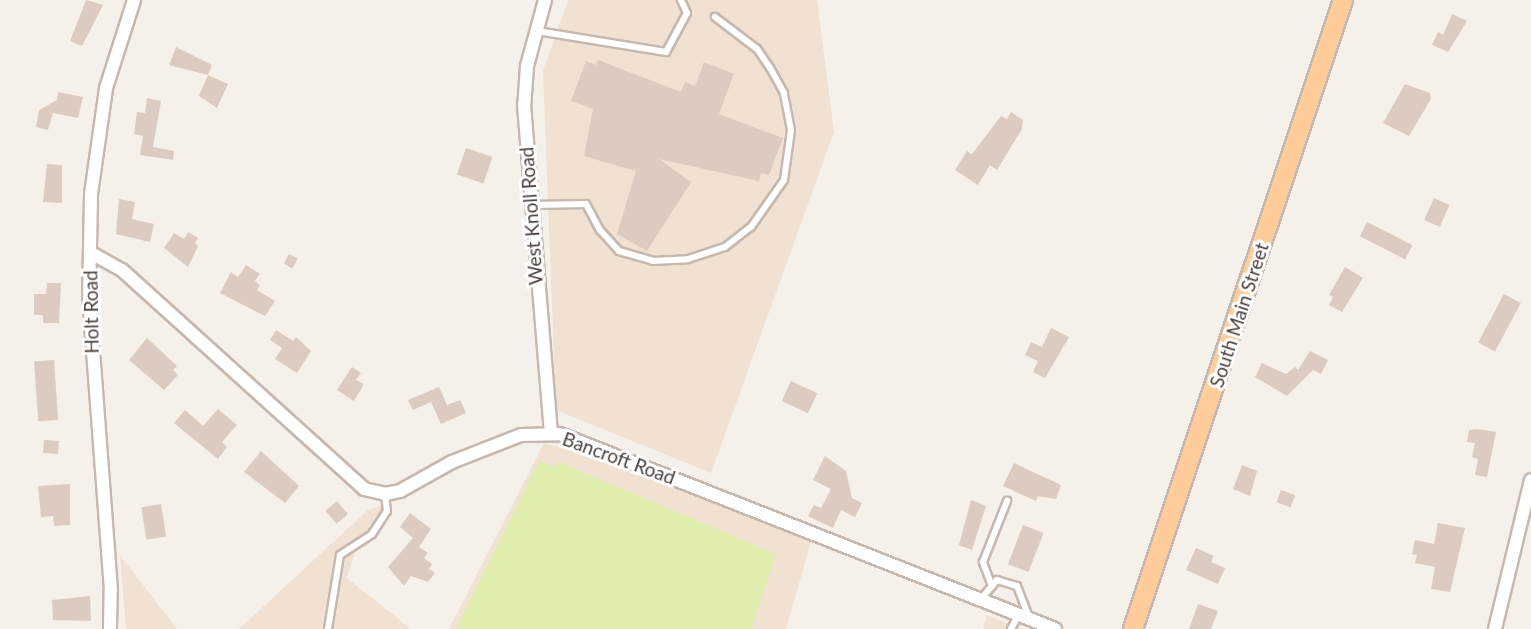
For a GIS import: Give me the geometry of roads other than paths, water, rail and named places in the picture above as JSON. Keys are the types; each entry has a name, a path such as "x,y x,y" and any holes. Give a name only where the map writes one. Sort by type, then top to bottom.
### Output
{"main road":[{"name":"South Main Street","path":"1133,629 1343,0"}],"street":[{"name":"Holt Road","path":"110,629 111,590 89,300 93,154 106,88 134,0"},
{"name":"West Knoll Road","path":"545,0 535,31 524,106 530,205 551,434"},
{"path":"91,253 122,270 363,489 385,494"},
{"name":"Bancroft Road","path":"385,494 521,435 551,434 616,455 1055,629"},
{"path":"1495,629 1531,480"}],"lane":[{"path":"535,31 666,52 687,13 681,0"},
{"path":"530,205 586,204 600,230 619,251 653,261 688,259 725,247 751,227 784,180 792,130 784,93 770,68 757,49 715,17"},
{"path":"328,629 340,555 372,534 387,512 385,494"},
{"path":"992,586 983,562 1007,501"},
{"path":"981,598 997,580 1017,586 1024,616 1011,629"}]}
